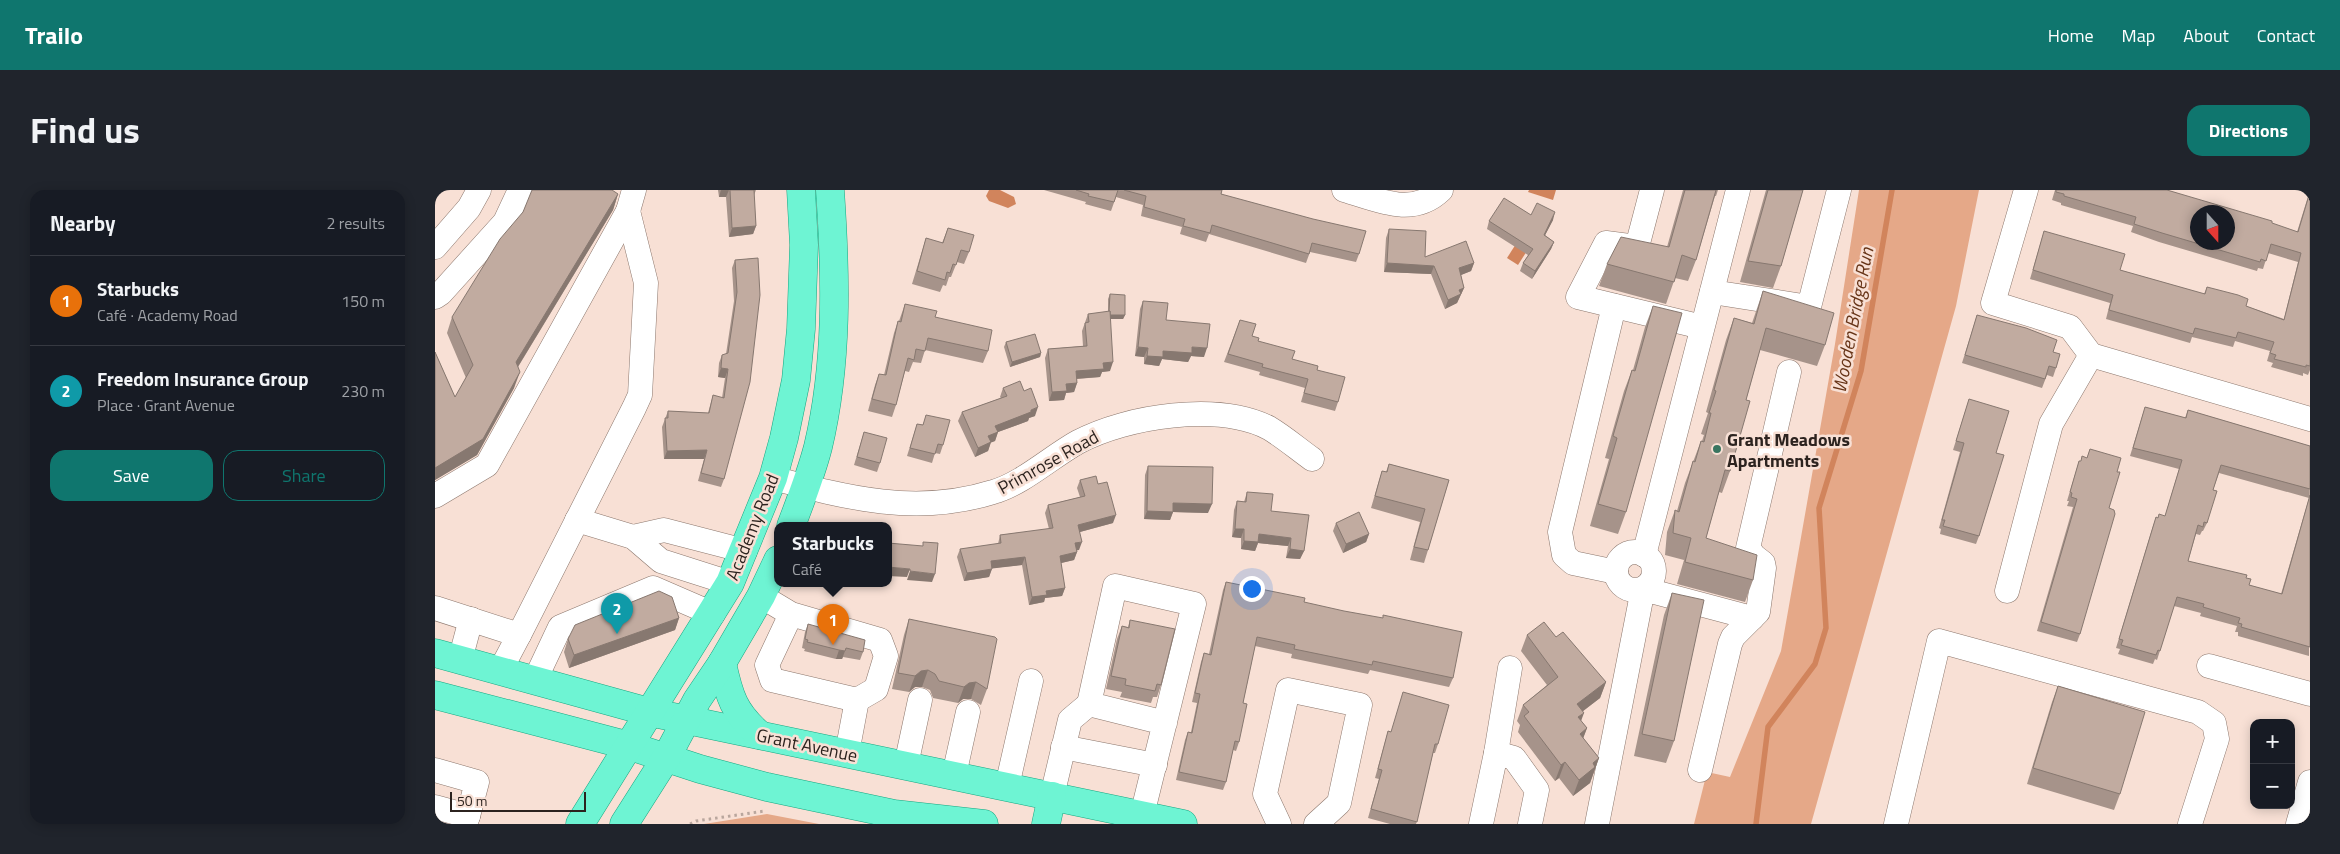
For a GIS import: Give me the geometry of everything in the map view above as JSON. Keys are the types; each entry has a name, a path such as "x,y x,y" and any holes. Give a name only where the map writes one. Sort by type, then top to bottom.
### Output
{"main road":[{"name":"Academy Road","path":"580,824 730,584 773,478 784,438 796,380 801,330 804,245 801,190"},
{"name":"Academy Road","path":"792,522 818,448 832,352 835,289 830,190"},
{"name":"Academy Road","path":"625,824 666,758 697,700 722,663 761,596 774,568"},
{"name":"Grant Avenue","path":"448,656 649,712 1007,786 1141,820 1183,824"},
{"path":"722,663 732,702 745,722 761,735"},
{"path":"435,695 630,746 767,787 893,819 984,824"},
{"path":"1045,824 1052,796"}],"street":[{"path":"435,247 469,208 479,190"},
{"path":"435,297 441,293 505,222 520,190"},
{"path":"1344,190 1403,207 1413,205 1441,190"},
{"path":"1653,190 1637,247 1605,243 1578,297 1702,327"},
{"path":"1644,555 1738,190"},
{"path":"1712,292 1809,307 1839,190"},
{"path":"2026,190 1993,302 2070,327 2091,355 2310,419"},
{"path":"435,496 487,465 631,200"},
{"path":"500,671 640,395 645,284 631,200"},
{"path":"1614,306 1560,532 1563,555 1573,563 1616,572"},
{"path":"2007,591 2051,424 2091,355"},
{"path":"1701,770 1730,644 1733,637 1758,612 1764,568 1763,563 1748,548 1789,372"},
{"name":"Primrose Road","path":"773,478 840,496 900,504 952,501 994,492 1033,471 1078,442 1106,430 1157,418 1192,413 1232,416 1268,428 1313,459"},
{"path":"577,520 633,538 661,561 730,584"},
{"path":"633,538 664,530 745,550"},
{"path":"1597,824 1643,589 1653,578 1654,571 1652,564 1644,555 1635,553 1621,559 1616,572 1618,580 1629,589 1643,589 1752,618"},
{"path":"1052,796 1070,720 1089,704 1115,586 1194,604 1141,820"},
{"path":"535,680 560,627 653,588 713,614"},
{"path":"761,596 791,614 880,640 886,656 877,689 857,700 772,680 767,665 791,614"},
{"path":"435,608 519,635"},
{"path":"448,656 471,619"},
{"path":"1896,824 1939,641 2198,712 2214,723 2217,739 2190,824"},
{"path":"2209,666 2310,694"},
{"path":"1481,824 1496,753 1510,668"},
{"path":"1007,786 1031,681"},
{"path":"1279,824 1265,794 1288,690 1360,705 1339,804 1316,824"},
{"path":"847,753 857,700"},
{"path":"906,765 920,700"},
{"path":"1089,704 1165,723"},
{"path":"954,775 967,712"},
{"path":"1063,747 1155,765"},
{"path":"1496,753 1514,758 1537,790 1530,824"},
{"path":"435,770 477,782 466,820 435,807"},
{"path":"2298,824 2310,782"}],"path":[{"path":"691,824 695,820 755,812 774,812"}],"shaded area":[{"path":"989,190 1000,190 1014,197 1016,204 1008,208 989,201 986,196"},
{"path":"1529,190 1556,190 1553,200 1528,192"},
{"path":"1859,190 1979,190 1956,306 1811,824 1694,824 1707,772 1730,777 1781,651 1835,344"},
{"path":"1521,236 1532,243 1518,265 1507,258"},
{"path":"767,814 819,824 704,824"}],"building":[{"path":"532,190 612,190 618,194 516,362 520,372 483,439 435,468 435,352 455,397 473,365 452,317 500,239 523,212"},
{"path":"730,190 754,190 756,226 732,228"},
{"path":"1076,190 1118,190 1114,202 1088,196 1089,194"},
{"path":"1124,190 1222,190 1221,194 1366,231 1359,254 1312,243 1309,254 1212,225 1210,233 1183,226 1185,219 1144,207 1146,196"},
{"path":"1685,190 1716,190 1696,260 1682,255 1674,282 1607,264 1621,237 1669,247"},
{"path":"1768,190 1803,190 1781,266 1748,261"},
{"path":"2056,190 2167,190 2218,205 2190,205 2190,241 2134,224 2136,217 2064,196 2064,194 2056,192"},
{"path":"2310,192 2310,366 2306,365 2306,367 2274,359 2276,355 2270,353 2274,342 2238,332 2236,338 2195,328 2193,334 2109,310 2113,295 2033,270 2044,231 2125,254 2120,270 2205,294 2207,287 2238,295 2248,299 2246,306 2284,320 2301,253 2271,244 2266,261 2261,259 2260,262 2219,250 2235,250 2235,210 2272,221 2272,223 2298,232"},
{"path":"1504,198 1531,215 1537,203 1555,212 1544,235 1554,242 1535,271 1523,263 1533,249 1489,221"},
{"path":"948,228 974,235 969,252 961,250 956,265 953,264 950,273 947,272 945,280 917,271 926,238 943,243"},
{"path":"1389,229 1426,231 1425,257 1466,241 1474,263 1459,268 1464,288 1459,290 1461,294 1448,300 1434,266 1387,263"},
{"path":"758,258 760,295 750,382 724,479 701,473 707,450 667,451 665,418 668,418 668,411 709,413 713,395 724,398 728,369 721,368 722,355 728,353 737,292 735,260"},
{"name":"Grant Meadows Apartments","path":"1763,291 1834,313 1825,345 1766,328 1746,400 1750,401 1730,471 1725,470 1706,538 1757,555 1753,580 1685,562 1691,538 1673,533 1675,510 1679,512 1693,461 1695,462 1701,441 1704,442 1711,413 1709,413 1716,391 1714,390 1734,318 1754,324"},
{"path":"1110,294 1125,295 1125,315 1110,315"},
{"path":"1143,301 1168,303 1166,320 1210,324 1207,348 1192,347 1192,353 1163,351 1163,357 1147,356 1148,348 1138,347"},
{"path":"905,304 937,311 935,317 992,330 988,351 928,338 925,351 916,349 914,360 908,358 896,405 872,399 879,374 886,375 898,321 901,322"},
{"path":"1653,306 1682,313 1626,512 1598,504 1617,438 1613,436 1632,370 1635,371"},
{"path":"1110,311 1113,362 1103,363 1104,369 1076,371 1077,383 1066,384 1067,391 1052,392 1048,349 1087,346 1085,323 1089,322 1088,314"},
{"path":"1977,315 2026,328 2057,340 2053,352 2060,354 2056,368 2049,366 2045,379 1965,355"},
{"path":"1240,320 1256,324 1252,336 1259,338 1258,341 1295,351 1292,359 1318,366 1317,370 1345,377 1338,402 1304,393 1308,379 1262,367 1263,364 1228,354"},
{"path":"1035,334 1041,353 1012,362 1006,342"},
{"path":"1020,381 1024,391 1031,388 1038,407 1031,410 1031,412 995,426 998,432 988,436 991,442 978,448 962,412 1007,396 1003,388"},
{"path":"1969,399 2009,411 1996,453 2004,455 1979,536 1943,526 1945,520 1942,520 1964,443 1956,441"},
{"path":"2145,407 2186,418 2188,410 2310,446 2310,489 2221,465 2213,490 2217,491 2207,523 2204,522 2203,527 2198,525 2188,561 2247,575 2246,578 2251,579 2249,585 2282,594 2310,495 2310,647 2241,627 2242,624 2238,623 2240,618 2203,607 2204,604 2177,597 2160,651 2158,650 2156,655 2121,645 2123,640 2119,639 2156,517 2158,518 2159,514 2165,516 2182,460 2133,448"},
{"path":"926,415 950,420 943,445 938,444 935,454 910,448 917,424 923,425"},
{"path":"864,432 887,438 880,463 857,457"},
{"path":"2090,449 2121,458 2117,472 2120,472 2109,508 2114,510 2115,514 2080,634 2041,622 2077,499 2071,497 2072,493 2070,492 2079,461 2081,461 2082,456 2087,458"},
{"path":"1389,464 1449,480 1428,550 1414,547 1425,509 1375,496 1382,471 1387,472"},
{"path":"1148,466 1213,467 1212,504 1173,503 1173,512 1147,511"},
{"path":"1096,476 1098,484 1107,482 1116,515 1078,525 1082,542 1075,543 1077,552 1060,556 1065,588 1046,591 1047,595 1032,597 1025,557 991,561 992,569 967,573 960,549 1001,543 1000,535 1053,528 1048,505 1085,496 1080,480"},
{"path":"1247,492 1273,494 1271,511 1309,515 1304,551 1290,549 1291,538 1259,534 1258,542 1244,541 1244,529 1235,529 1237,501 1246,502"},
{"path":"1359,512 1369,534 1346,544 1336,523"},
{"path":"923,542 938,543 935,574 892,567 892,543 923,546"},
{"path":"1226,582 1305,598 1304,602 1344,611 1383,618 1383,615 1462,632 1453,678 1373,661 1372,665 1294,649 1295,645 1257,637 1243,703 1247,704 1239,742 1235,741 1226,782 1179,772 1188,732 1192,733 1200,694 1195,693 1204,653 1211,655"},
{"path":"659,591 672,597 679,618 574,655 568,639 575,625"},
{"path":"1672,593 1704,600 1674,741 1642,734"},
{"path":"909,619 995,637 997,639 987,689 976,682 969,683 964,687 939,681 935,674 928,670 921,671 915,676 898,673"},
{"path":"1130,620 1175,629 1161,685 1157,684 1155,691 1125,685 1126,679 1111,676 1122,626 1129,628"},
{"path":"1544,622 1556,637 1563,632 1606,682 1577,704 1584,713 1578,717 1587,728 1580,734 1599,758 1593,763 1595,767 1579,780 1565,762 1561,765 1524,716 1529,712 1523,705 1558,677 1527,635"},
{"path":"808,624 865,640 863,652 846,648 845,651 839,650 807,642 808,640 805,639"},
{"path":"2058,686 2145,712 2120,794 2033,768"},
{"path":"1403,692 1449,705 1438,744 1435,744 1417,822 1371,809 1382,770 1378,769 1388,731 1391,732"}],"waterway":[{"name":"Wooden Bridge Run","path":"1756,824 1768,727 1815,664 1826,628 1819,508 1861,371 1892,190"}],"place":[{"name":"Grant Meadows Apartments","path":"1717,449"},
{"name":"Freedom Insurance Group","path":"617,634"},
{"name":"Starbucks","path":"833,645"}]}
